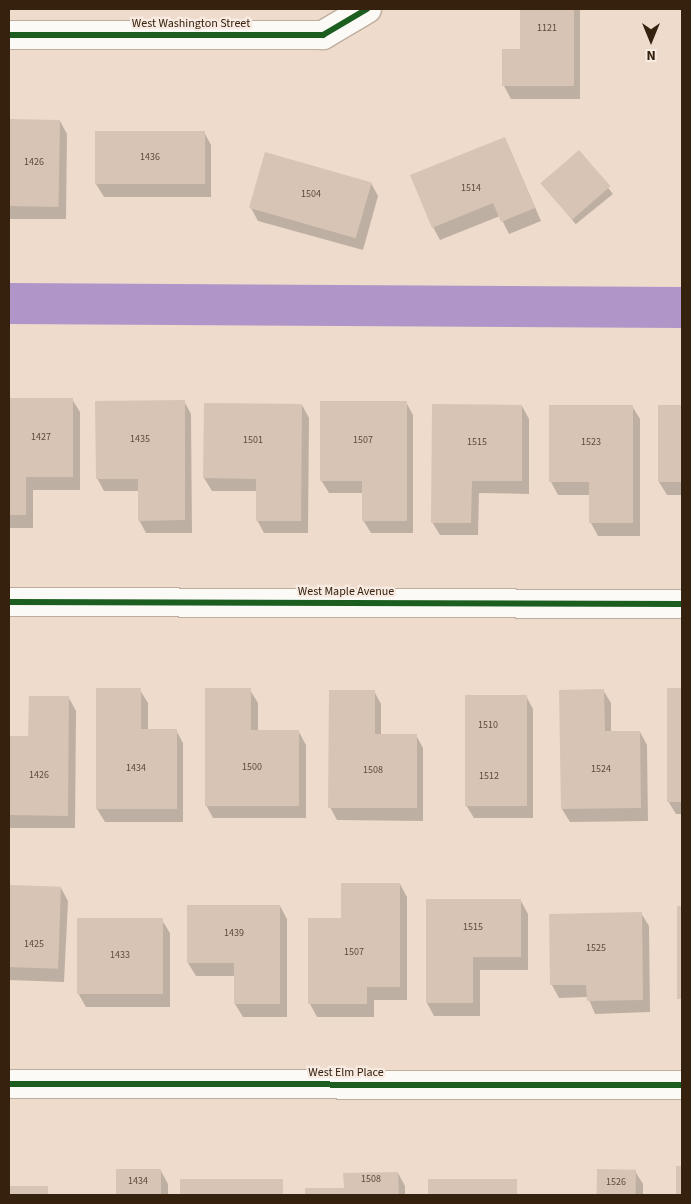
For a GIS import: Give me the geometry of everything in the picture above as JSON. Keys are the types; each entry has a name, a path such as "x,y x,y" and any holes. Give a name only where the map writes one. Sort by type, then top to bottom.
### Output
{"street":[{"name":"West Washington Street","path":"9,35 323,35 366,10"},
{"name":"West Maple Avenue","path":"9,602 682,604"},
{"name":"West Elm Place","path":"9,1084 682,1085"}],"building":[{"path":"520,9 574,9 574,86 502,86 502,49 520,49"},
{"path":"9,119 60,120 58,207 9,206"},
{"path":"95,131 205,131 205,184 95,184"},
{"path":"505,137 535,208 501,222 493,203 432,228 410,175"},
{"path":"579,150 610,186 572,220 541,183"},
{"path":"265,152 372,183 356,238 249,208"},
{"path":"9,398 73,398 73,477 26,477 26,515 9,515"},
{"path":"185,400 185,520 138,521 138,479 96,479 95,401"},
{"path":"320,401 407,401 407,521 362,521 362,481 320,481"},
{"path":"204,403 302,404 301,521 256,521 256,479 203,478"},
{"path":"432,404 522,405 522,481 472,481 471,523 431,523"},
{"path":"549,405 633,405 633,523 589,523 589,482 549,482"},
{"path":"658,405 682,405 682,482 658,482"},
{"path":"96,688 141,688 141,729 177,729 177,809 96,809"},
{"path":"205,688 251,688 251,730 299,730 299,806 205,806"},
{"path":"667,688 682,688 682,802 667,802"},
{"path":"604,689 605,731 640,731 641,808 561,809 559,690"},
{"path":"329,690 375,690 375,734 417,734 417,808 328,808"},
{"path":"465,695 527,695 527,806 465,806"},
{"path":"29,696 69,696 68,816 9,815 9,736 28,736"},
{"path":"341,883 400,883 400,987 367,987 367,1004 308,1004 308,918 341,918"},
{"path":"10,885 61,887 58,969 9,967"},
{"path":"426,899 521,899 521,957 473,957 473,1003 426,1003"},
{"path":"187,905 280,905 280,1004 234,1004 234,963 187,963"},
{"path":"677,906 682,906 682,999 677,999"},
{"path":"642,912 643,1000 587,1001 586,985 550,985 549,914"},
{"path":"77,918 163,918 163,994 77,994"},
{"path":"676,1166 682,1166 682,1195 676,1195"},
{"path":"116,1169 161,1169 161,1195 116,1195"},
{"path":"597,1169 636,1170 636,1195 597,1195"},
{"path":"398,1172 399,1195 305,1195 305,1188 344,1188 343,1173"},
{"path":"180,1179 283,1179 283,1195 180,1195"},
{"path":"428,1179 517,1179 517,1195 428,1195"},
{"path":"9,1186 48,1186 48,1195 9,1195"}],"waterway":[{"path":"9,303 682,307"}],"cycle path":[{"path":"9,35 323,35 367,9"},
{"path":"9,602 682,604"},
{"path":"9,1084 682,1085"}]}
